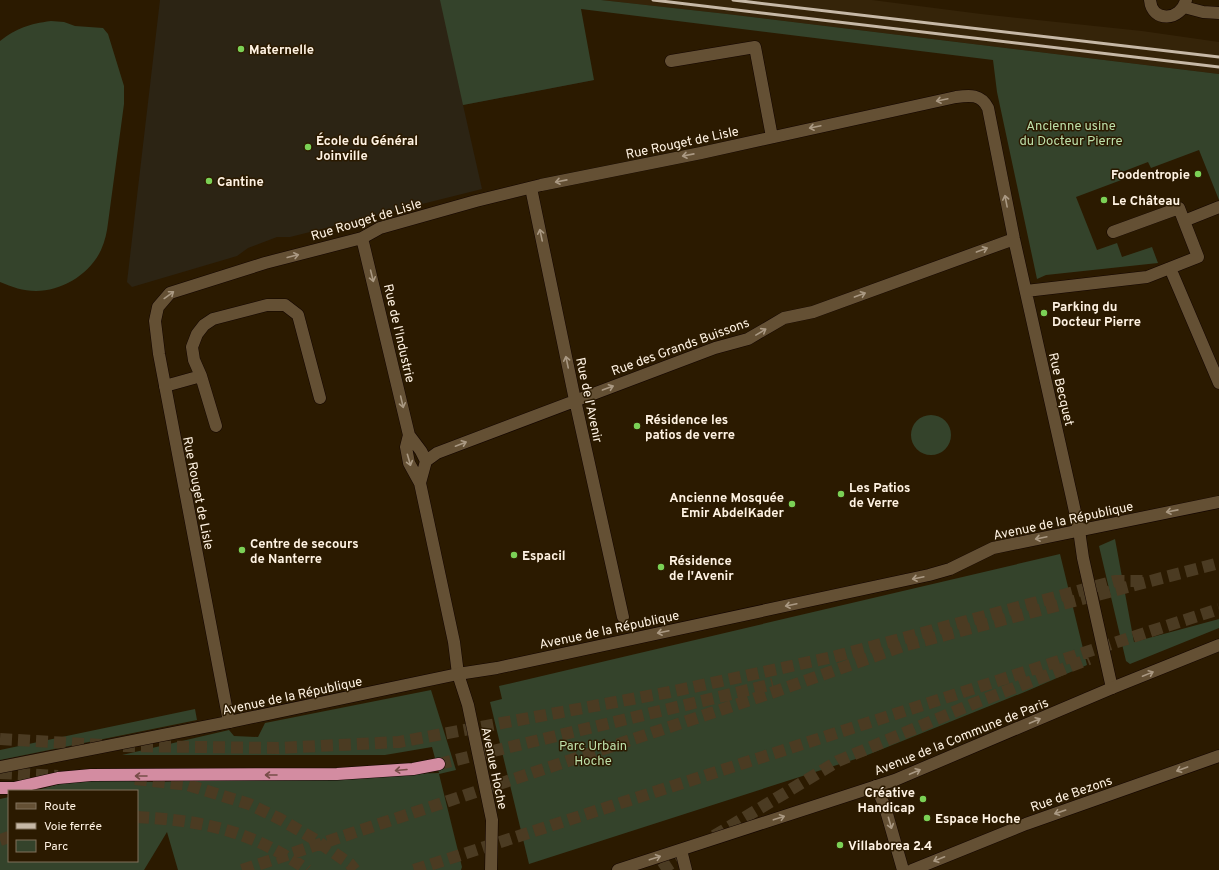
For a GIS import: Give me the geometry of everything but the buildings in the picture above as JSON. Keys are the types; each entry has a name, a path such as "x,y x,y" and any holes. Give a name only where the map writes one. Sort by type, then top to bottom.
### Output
{"highway":[{"path":"0,788 14,788 58,778 91,776 337,774 413,769 439,764"}],"street":[{"path":"1148,1 1159,15 1166,17 1179,13 1185,4 1204,12 1219,13"},
{"path":"671,61 755,47 772,137"},
{"name":"Rue Rouget de Lisle","path":"230,722 174,439 159,354 155,321 158,307 170,293 265,263 362,238 380,228 476,201 956,97 972,96 980,98"},
{"name":"Rue Becquet","path":"980,98 986,104 989,112 1014,239 1079,530 1083,558 1112,688"},
{"name":"Rue de l'Avenir","path":"531,188 575,400 623,617"},
{"path":"1026,291 1147,277 1198,256 1179,208 1113,232"},
{"path":"1184,221 1219,208"},
{"name":"Rue de l'Industrie","path":"362,238 410,435 426,461 420,483"},
{"name":"Rue des Grands Buissons","path":"426,461 437,453 575,400 716,348 748,339 784,318 813,312 1014,239"},
{"path":"1170,268 1219,383"},
{"path":"216,426 201,376 194,360 192,347 197,334 204,325 213,319 220,317 267,305 284,305 298,315 320,398"},
{"path":"165,386 201,376"},
{"name":"Rue de l'Industrie","path":"410,435 406,447 409,463 420,483 456,656 458,674"},
{"name":"Avenue de la République","path":"0,767 230,722 458,674 497,668 929,575 950,569 993,548 1219,502"},
{"name":"Avenue de la Commune de Paris","path":"618,870 895,780 1112,688 1219,646"},
{"name":"Avenue Hoche","path":"458,674 468,705 492,820 492,870"},
{"name":"Rue de Bezons","path":"912,870 1026,824 1219,756"},
{"path":"876,786 885,807 903,870"},
{"path":"681,850 686,870"}],"shaded area":[{"name":"École du Général Joinville","path":"160,0 505,0 594,80 463,105 482,189 290,237 277,237 248,248 237,256 132,287 127,282"},
{"path":"601,0 872,0 981,14 1142,31 1219,42 1219,74 727,14"}],"green space":[{"name":"Ancienne usine du Docteur Pierre","path":"440,0 601,0 1219,74 1219,200 1199,150 1151,168 1148,162 1122,172 1124,179 1076,197 1097,250 1117,243 1122,257 1152,247 1158,263 1046,275 1037,279 997,92 993,60 581,9 594,80 463,105"},
{"path":"51,21 64,22 75,26 103,28 108,34 124,86 124,104 107,230 101,250 90,267 74,280 56,288 31,291 0,282 0,41 24,27"},
{"path":"935,415 942,418 948,424 951,435 950,443 942,452 935,455 927,455 920,452 912,443 911,431 914,424 923,416"},
{"path":"1115,539 1134,642 1219,619 1219,628 1130,664 1126,661 1099,546"},
{"name":"Parc Urbain Hoche","path":"1060,554 1087,665 1027,691 865,756 529,864 490,702 502,699 499,686"},
{"path":"431,690 456,770 439,774 462,867 461,870 178,870 167,832 144,870 0,870 0,799 8,797 8,862 138,862 138,790 38,790 78,779 153,782 439,773 432,747 385,755 122,755 229,730 234,736 258,737 265,723"},
{"path":"195,709 197,720 0,760 0,750"}],"tunnel":[{"path":"242,870 774,692 903,646 1219,563"},
{"path":"123,746 278,748 399,742 670,692 833,657 1115,581 1147,581"},
{"path":"414,870 1219,609"},
{"path":"714,836 838,761 975,703 1089,659"},
{"path":"439,764 773,684"},
{"path":"0,739 103,745"},
{"path":"0,773 58,776"},
{"path":"135,779 188,785 249,804 280,819 314,839 350,864 355,870"},
{"path":"138,817 176,820 231,831 266,845 293,860 307,870"},
{"path":"0,840 8,837"},
{"path":"661,870 690,851"}],"railway":[{"path":"653,0 1219,67"},
{"path":"733,0 1219,57"}],"place":[{"name":"Maternelle","path":"241,49"},
{"name":"École du Général Joinville","path":"308,147"},
{"name":"Foodentropie","path":"1198,174"},
{"name":"Cantine","path":"209,181"},
{"name":"Le Château","path":"1104,200"},
{"name":"Parking du Docteur Pierre","path":"1044,313"},
{"name":"Résidence les patios de verre","path":"637,426"},
{"name":"Les Patios de Verre","path":"841,494"},
{"name":"Ancienne Mosquée Emir AbdelKader","path":"792,504"},
{"name":"Centre de secours de Nanterre","path":"242,550"},
{"name":"Espacil","path":"514,555"},
{"name":"Résidence de l'Avenir","path":"661,567"},
{"name":"Créative Handicap","path":"923,799"},
{"name":"Espace Hoche","path":"927,818"},
{"name":"Villaborea 2.4","path":"840,845"}]}
